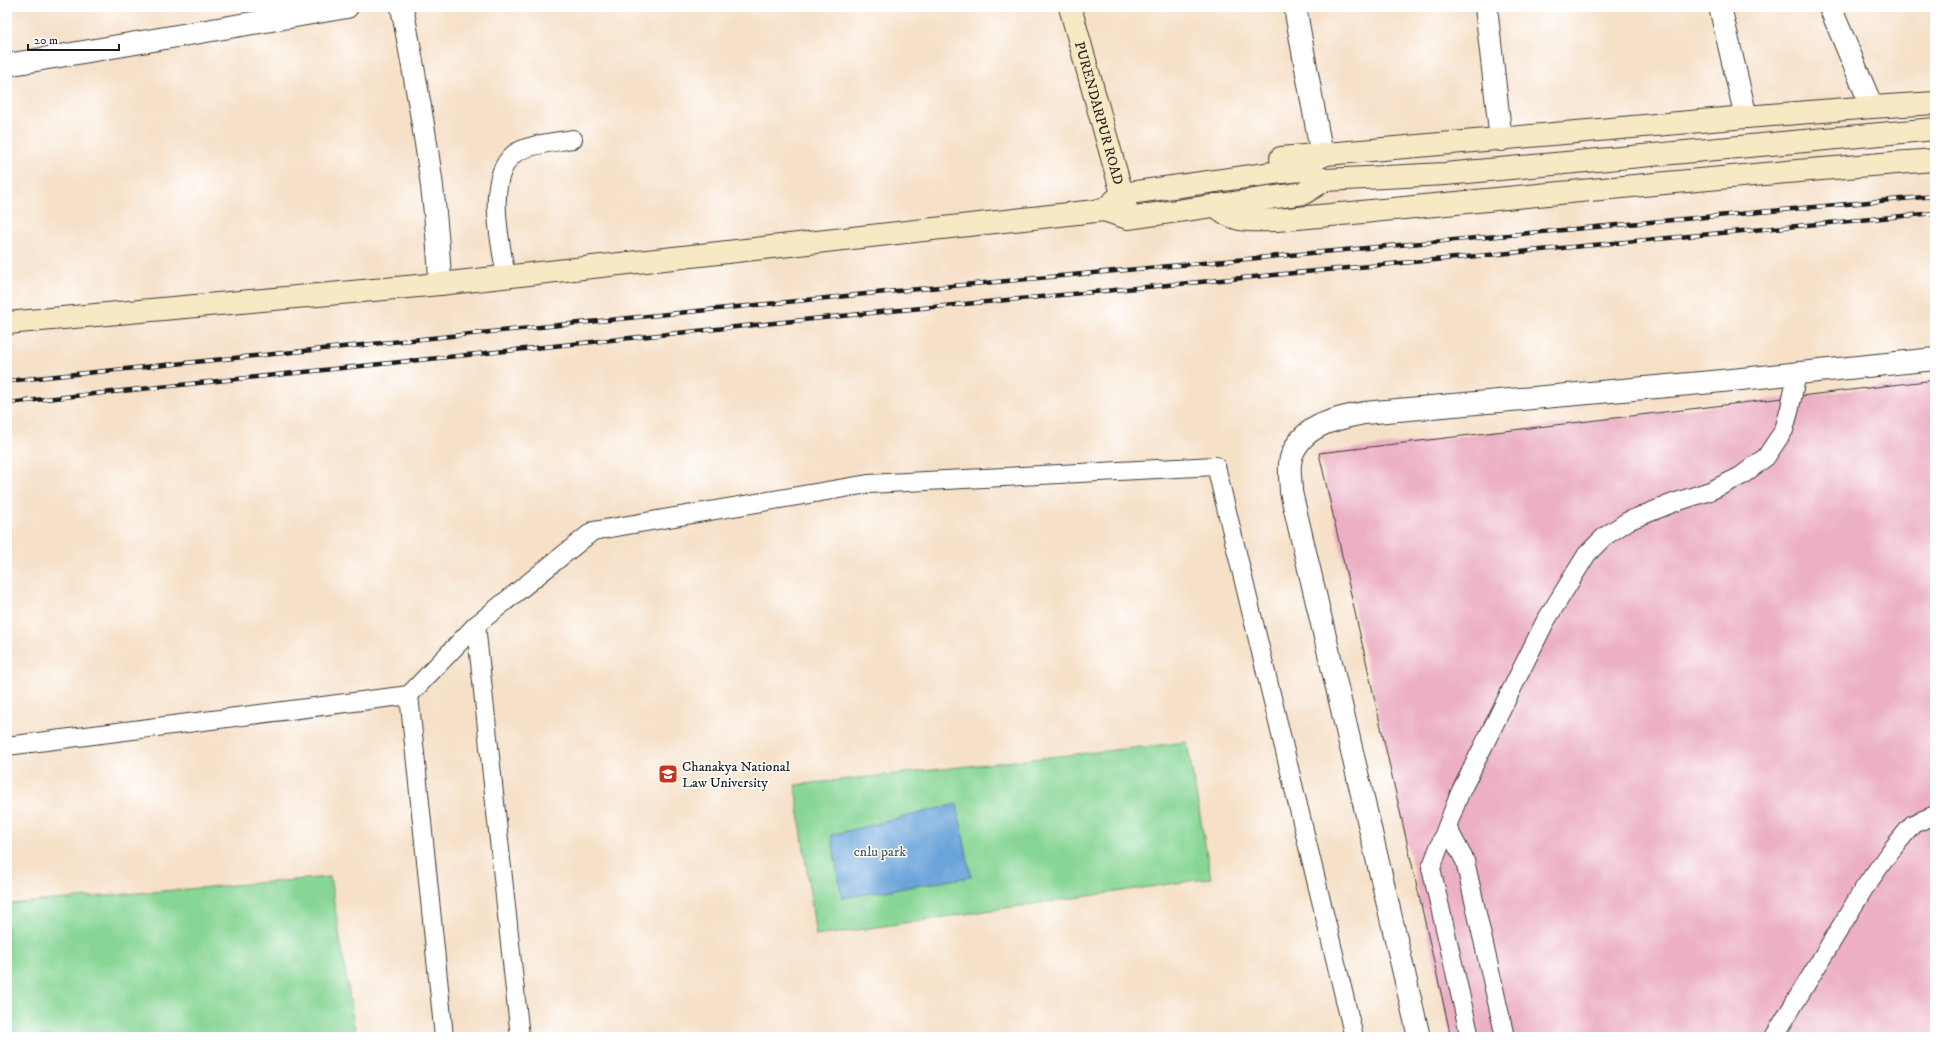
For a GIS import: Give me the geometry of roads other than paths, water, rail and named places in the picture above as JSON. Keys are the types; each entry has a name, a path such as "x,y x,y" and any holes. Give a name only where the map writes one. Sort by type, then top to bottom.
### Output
{"street":[{"path":"7,65 347,7"},
{"path":"402,7 420,107 437,219 440,284"},
{"name":"PURENDARPUR ROAD","path":"1070,7 1128,218"},
{"path":"1295,7 1322,156"},
{"path":"1486,7 1501,140"},
{"path":"1720,7 1746,117"},
{"path":"1830,7 1872,106"},
{"path":"1250,176 1257,167 1264,162 1274,159 1322,156 1872,106 1935,103"},
{"path":"1104,210 1122,194 1302,170 1325,180 1445,174 1935,129"},
{"path":"1215,205 1230,217 1238,220 1276,220 1783,172 1935,160"},
{"path":"7,323 440,284 1104,210 1128,218 1304,193 1325,180"},
{"path":"1419,1037 1291,492 1290,459 1303,435 1330,420 1364,413 1935,359"}],"lane":[{"path":"506,277 496,211 501,173 514,154 536,146 573,139"},
{"path":"1470,1037 1431,868 1460,793 1545,622 1587,554 1604,537 1628,521 1673,503 1710,491 1741,476 1766,457 1784,430 1797,373"},
{"path":"7,746 409,695 476,625 593,531 868,484 1216,466 1354,1037"},
{"path":"476,625 520,1037"},
{"path":"409,695 444,1037"},
{"path":"1774,1037 1863,890 1888,853 1913,824 1935,815"},
{"path":"1447,827 1464,861 1505,1037"}],"water":[{"path":"957,804 971,877 842,898 831,835"}],"railway":[{"path":"7,381 886,292 1935,196"},
{"path":"7,403 890,311 1935,213"}],"place":[{"name":"Chanakya National Law University","path":"668,774"}],"park label":[{"name":"cnlu park","path":"880,851"}]}
